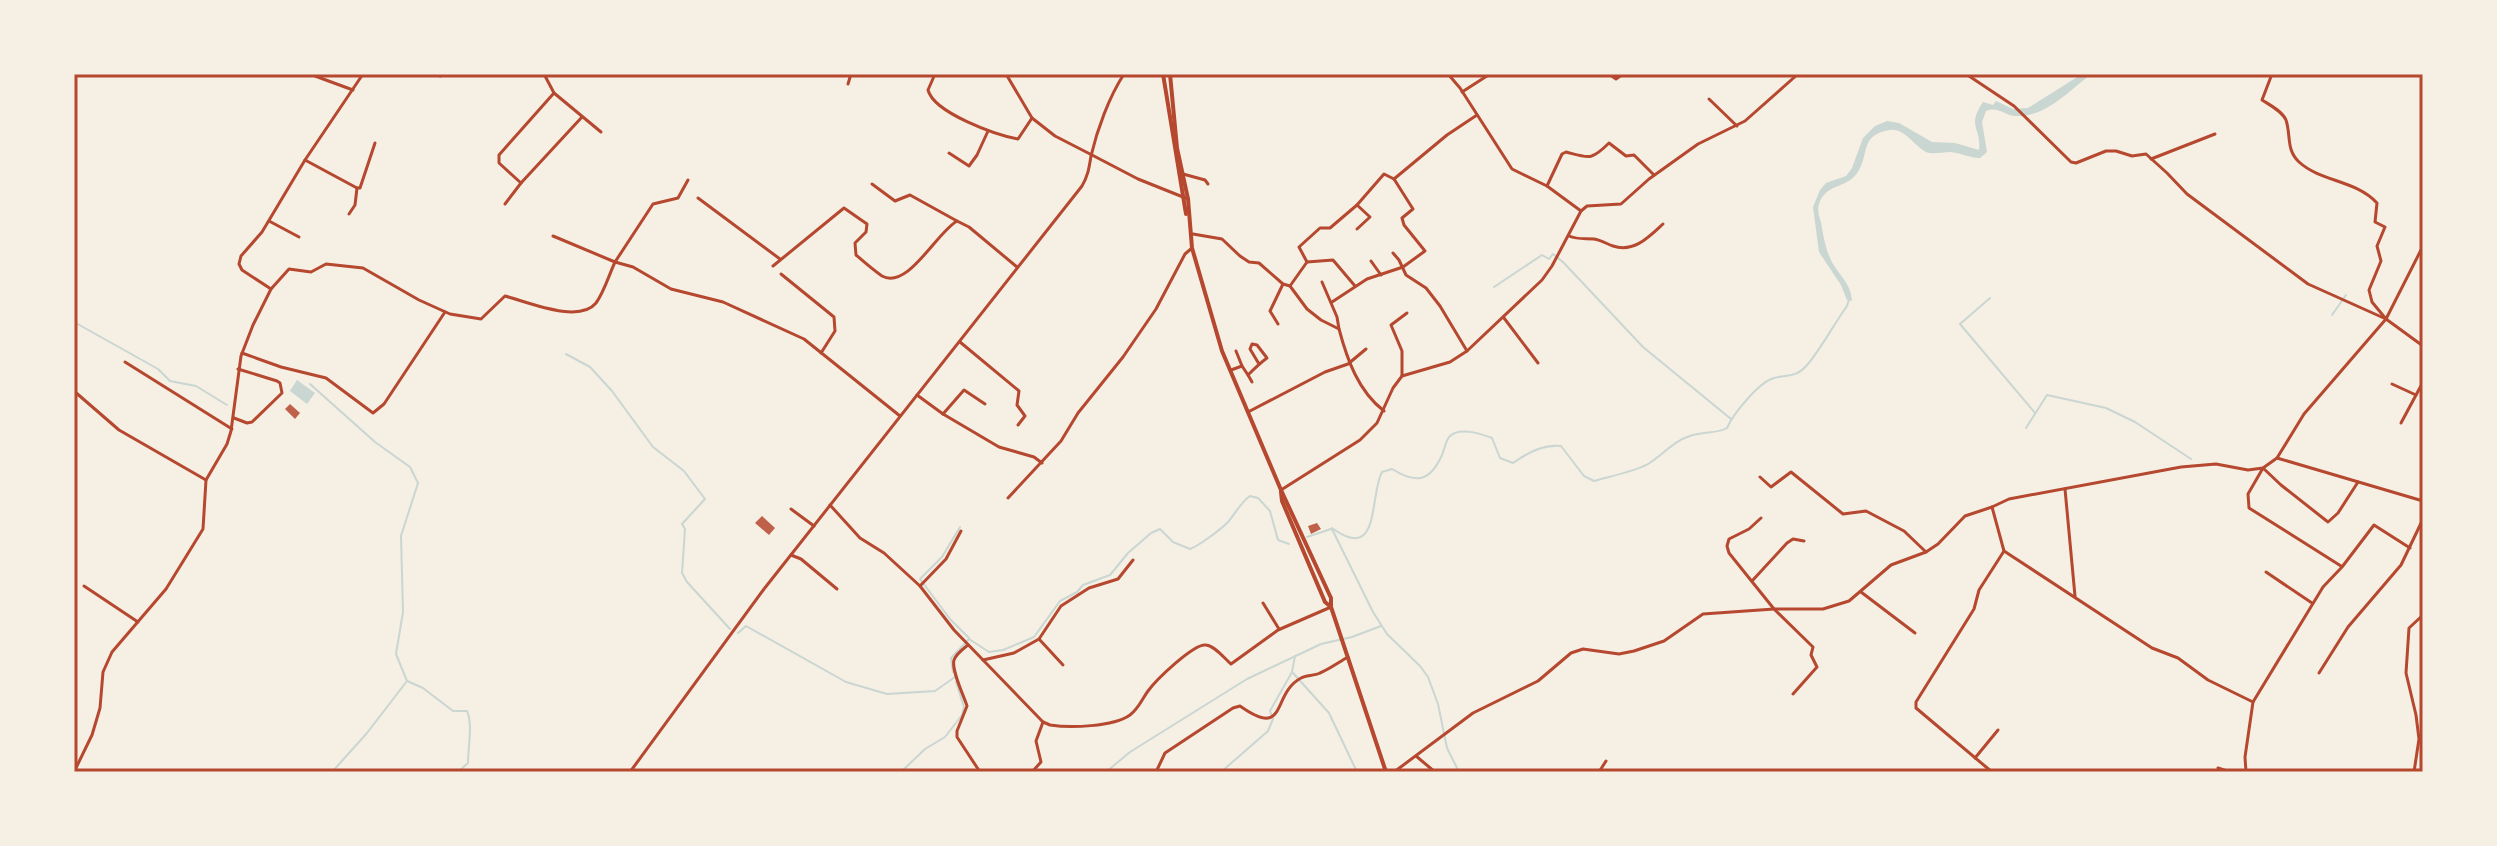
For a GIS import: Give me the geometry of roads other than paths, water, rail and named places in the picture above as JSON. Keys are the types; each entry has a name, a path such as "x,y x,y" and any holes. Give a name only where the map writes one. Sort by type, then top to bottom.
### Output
{"main road":[{"path":"1163,74 1192,248 1222,351 1305,547 1331,598 1331,607 1386,772"},
{"path":"1170,74 1185,198"}],"street":[{"path":"316,74 353,90"},
{"path":"271,289 242,270 239,264 241,256 269,221 305,160 363,74"},
{"path":"544,74 554,93 601,132"},
{"path":"848,84 851,74"},
{"path":"935,74 928,90 931,98 943,108 988,131 1018,139 1032,118"},
{"path":"1006,74 1032,118 1055,136 1138,179 1185,198"},
{"path":"630,772 791,555 1082,186 1088,176 1110,100 1124,74"},
{"path":"1448,74 1512,169 1547,186 1581,211"},
{"path":"1462,92 1490,74"},
{"path":"1609,74 1616,79 1623,74"},
{"path":"1402,376 1450,362 1467,351 1504,317 1552,266 1581,211 1587,206 1621,204 1654,175 1698,144 1737,126 1798,74"},
{"path":"1966,74 2014,106 2071,162 2076,163 2106,151 2132,156 2146,154 2187,194 2308,284 2386,319 2423,346"},
{"path":"2272,74 2262,100 2285,118 2290,150 2299,163 2368,193 2377,203 2375,222 2385,227 2377,246 2381,261 2369,290 2372,302 2386,319"},
{"path":"521,183 499,163 499,155 554,93"},
{"path":"1709,99 1737,126"},
{"path":"1394,179 1447,135 1477,115"},
{"path":"505,204 582,117"},
{"path":"949,153 969,166 988,131"},
{"path":"2151,159 2215,134"},
{"path":"357,188 364,184 375,143"},
{"path":"1547,186 1562,154 1566,152 1588,158 1609,143 1626,156 1634,155 1654,175"},
{"path":"305,160 357,188"},
{"path":"1183,174 1202,179 1208,184"},
{"path":"1307,262 1299,247 1320,228 1330,228 1357,205 1384,174 1394,179 1413,209 1402,218 1404,225 1425,251 1403,267 1367,279 1332,302"},
{"path":"74,772 92,735 100,708 103,672 112,652 166,589 203,529 206,480 232,429 242,353 271,289 289,269 311,272 326,264 363,268 445,312 481,319 505,296 571,313 587,311 597,302 615,262 653,204 678,198 688,180"},
{"path":"872,184 895,201 910,195 969,227 1017,267"},
{"path":"349,214 355,205 357,188"},
{"path":"698,198 780,259"},
{"path":"1357,205 1370,217 1357,229"},
{"path":"773,266 844,208 867,224 866,232 855,243 856,255 885,278 894,278 911,271 932,244 957,221"},
{"path":"269,221 299,237"},
{"path":"1568,237 1593,239 1617,248 1632,247 1663,224"},
{"path":"1190,233 1222,239 1240,256 1249,262 1259,263 1283,284 1290,286 1307,309 1339,329"},
{"path":"553,236 633,267 671,289 723,302 804,339 900,416"},
{"path":"2342,567 2249,508 2248,494 2263,468 2277,458 2304,414 2386,319 2423,246"},
{"path":"1008,498 1061,441 1078,413 1123,357 1156,309 1185,254 1192,248"},
{"path":"1393,253 1406,275 1426,288 1440,306 1467,351"},
{"path":"1307,262 1333,260 1355,286"},
{"path":"1371,261 1381,275"},
{"path":"1290,286 1307,262"},
{"path":"781,274 834,317 835,331 821,353"},
{"path":"1322,282 1332,302 1348,364 1373,403 1384,411"},
{"path":"1278,324 1270,311 1283,284"},
{"path":"242,353 326,378 373,413 384,404 445,312"},
{"path":"1281,490 1360,440 1377,423 1402,376 1402,351 1391,325 1407,313"},
{"path":"1504,317 1538,363"},
{"path":"960,342 1019,391 1017,405 1025,416 1018,425"},
{"path":"1248,375 1267,358 1257,345 1252,344 1250,349 1259,364"},
{"path":"1248,412 1325,372 1348,364 1366,349"},
{"path":"1236,351 1252,382"},
{"path":"125,362 232,429"},
{"path":"1230,370 1242,366"},
{"path":"234,418 252,422 282,393 277,381 238,369"},
{"path":"2401,423 2423,382"},
{"path":"2392,384 2416,395"},
{"path":"943,414 964,390 985,404"},
{"path":"74,391 119,430 206,480"},
{"path":"917,395 999,447 1034,457 1043,463"},
{"path":"2277,458 2423,501"},
{"path":"1394,772 1473,713 1538,681 1571,653 1583,649 1619,654 1634,651 1664,641 1703,614 1823,609 1849,601 1891,565 1926,552 1938,544 1965,516 2009,499 2181,467 2216,464 2248,470 2263,468"},
{"path":"2263,468 2328,522 2338,513 2358,482"},
{"path":"1760,477 1771,487 1791,472 1843,514 1866,511 1904,531 1926,552"},
{"path":"2065,489 2075,596"},
{"path":"830,505 860,538 884,553 920,586 966,643 1043,722 1060,726 1110,723 1127,717 1140,706 1149,690 1189,652 1209,645 1231,664 1279,629 1331,607"},
{"path":"1992,507 2004,551 2114,625 2152,648 2178,658 2208,680 2253,702"},
{"path":"791,509 814,526"},
{"path":"1761,518 1749,529 1729,539 1727,546 1729,553 1774,609 1813,647 1811,655 1817,667 1793,694"},
{"path":"2319,673 2348,627 2401,565 2423,519"},
{"path":"2246,772 2245,757 2253,702 2323,587 2374,525 2410,548"},
{"path":"920,586 946,559 961,531"},
{"path":"1752,581 1787,543 1793,539 1804,541"},
{"path":"1992,772 1916,708 1916,702 1974,609 1979,590 2004,551"},
{"path":"791,555 801,559 837,589"},
{"path":"983,660 1014,653 1039,639 1061,606 1089,588 1118,579 1133,560"},
{"path":"2266,572 2312,603"},
{"path":"84,586 138,622"},
{"path":"1861,592 1915,633"},
{"path":"1263,603 1279,629"},
{"path":"2414,772 2419,739 2406,673 2409,628 2423,615"},
{"path":"1039,639 1063,665"},
{"path":"966,643 954,661 967,706 957,737 980,772"},
{"path":"1156,772 1165,753 1233,708 1240,706 1264,720 1273,715 1288,689 1301,678 1319,674 1348,657"},
{"path":"1032,772 1041,762 1036,741 1043,722"},
{"path":"1974,758 1998,730"},
{"path":"1416,756 1435,772"},
{"path":"1599,772 1606,761"},
{"path":"2218,768 2230,772"}],"waterway":[{"path":"1494,287 1542,255 1549,259 1553,254 1643,347 1731,419"},
{"path":"2332,315 2346,295"},
{"path":"1990,298 1960,324 2035,413"},
{"path":"1332,528 1348,537 1359,538 1370,522 1382,472 1392,469 1408,477 1422,478 1437,464 1449,437 1458,432 1492,438 1500,458 1513,463 1536,450 1561,446 1584,476 1594,481 1643,467 1684,438 1727,428 1761,386 1774,378 1800,372 1823,343 1849,299"},
{"path":"74,322 158,369 170,381 196,386 227,405"},
{"path":"566,354 590,367 612,391 653,447 684,471 705,499 682,524 685,529 682,573 730,629"},
{"path":"310,384 375,442 410,467 418,483 401,536 403,612 396,654 407,681 423,688 453,711 467,711 470,729 468,763 458,772"},
{"path":"2026,428 2047,395 2106,408 2135,422 2191,459"},
{"path":"953,672 951,658 969,639 989,652 1003,650 1034,637 1060,601 1083,585 1110,575 1128,553 1160,529 1173,542 1190,549 1231,519 1250,496 1258,498 1270,511 1278,540 1289,544"},
{"path":"960,527 942,557 920,579 950,619 969,638"},
{"path":"1307,537 1331,529"},
{"path":"1332,529 1387,634 1428,677 1438,704 1447,748 1459,772"},
{"path":"738,633 746,626 846,682 887,694 935,691 955,677"},
{"path":"1106,772 1130,752 1247,679 1321,644 1381,626"},
{"path":"1221,772 1268,731 1273,719 1270,711 1292,672 1295,656"},
{"path":"1293,673 1329,713 1357,772"},
{"path":"332,772 407,681"},
{"path":"901,772 925,749 945,737 962,715 964,707 956,682"}]}
